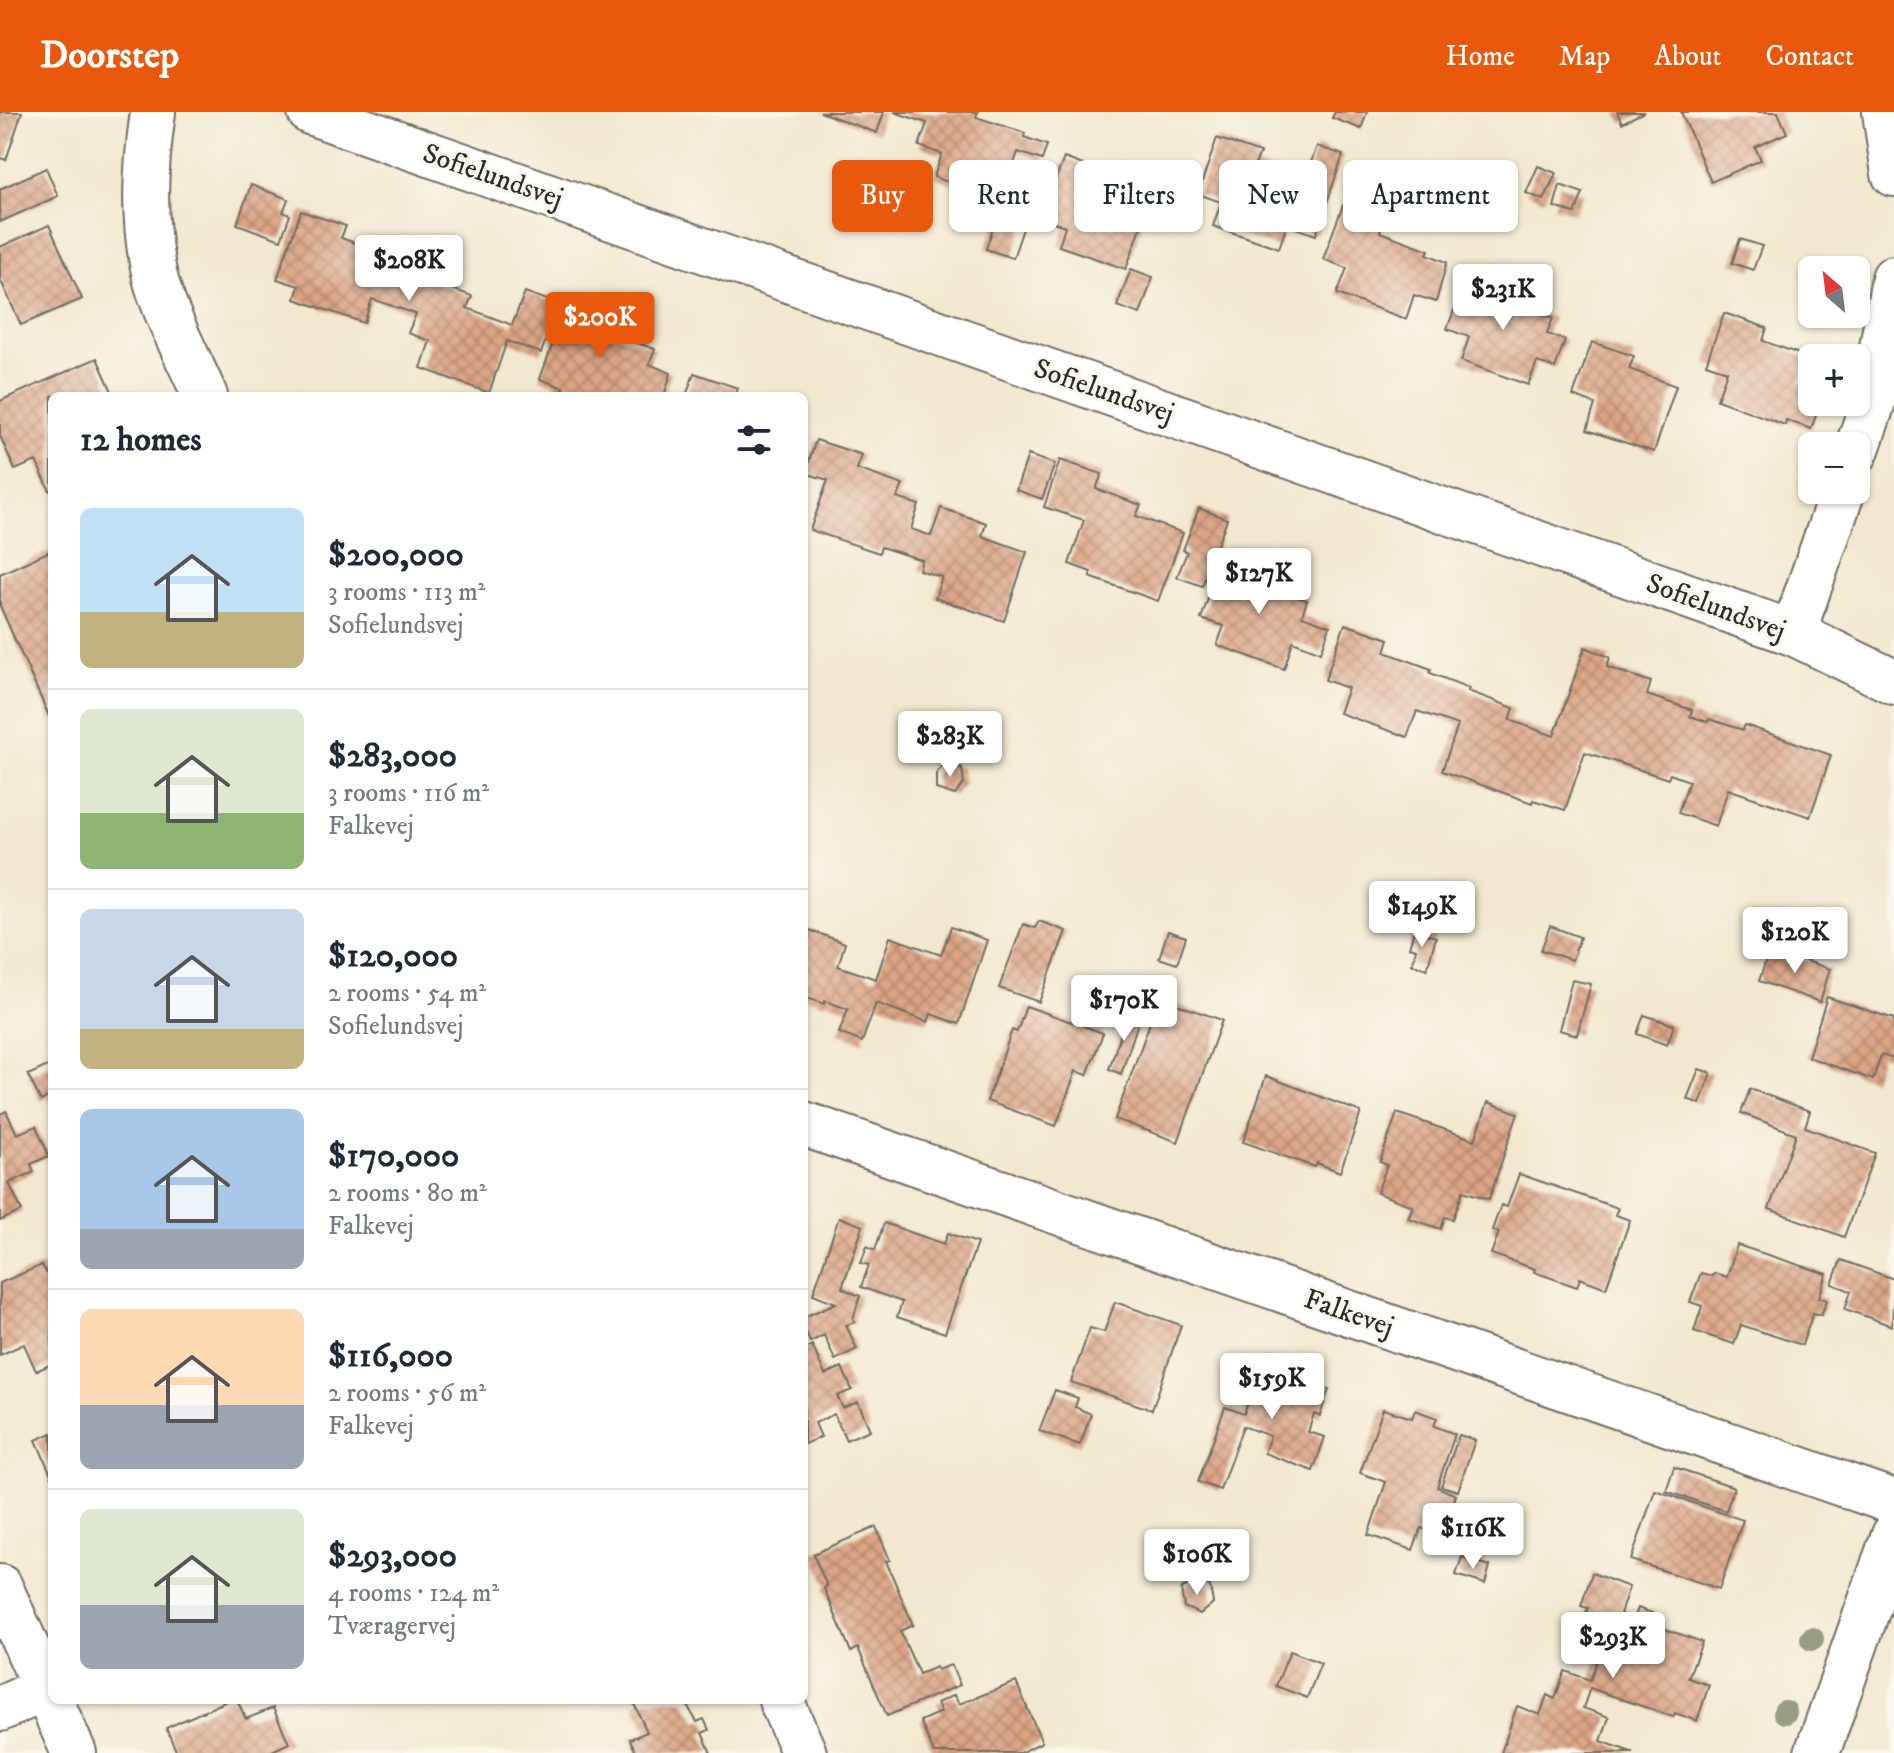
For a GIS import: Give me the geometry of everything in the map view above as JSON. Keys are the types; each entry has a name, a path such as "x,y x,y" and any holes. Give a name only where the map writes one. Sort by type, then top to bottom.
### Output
{"street":[{"path":"153,112 144,208 156,279 203,392"},
{"name":"Sofielundsvej","path":"310,112 1793,633 1894,682"},
{"path":"1885,112 1894,174"},
{"path":"1863,432 1872,405 1894,278"},
{"path":"1793,633 1838,504"},
{"name":"Falkevej","path":"808,1125 1894,1502"},
{"path":"1817,1753 1894,1535"},
{"path":"0,1587 48,1693"},
{"path":"0,1709 46,1688"},
{"path":"53,1704 74,1753"},
{"path":"783,1704 804,1753"}],"building":[{"path":"0,112 22,112 6,160 0,158"},
{"path":"820,112 884,112 877,133"},
{"path":"894,112 978,112 976,117 1025,133 1024,137 1047,145 1042,160 1018,152 1015,160 949,160 949,182 934,177 942,154 919,146 927,123"},
{"path":"1335,112 1367,112 1361,129 1332,118"},
{"path":"1617,112 1644,112 1622,123"},
{"path":"1681,112 1778,112 1787,133 1755,147 1761,160 1711,182"},
{"path":"1217,138 1260,153 1257,160 1219,160 1219,201 1203,196 1203,179"},
{"path":"1317,146 1343,155 1327,202 1327,160 1312,160"},
{"path":"1064,158 1074,162 1074,232 1139,232 1126,269 1059,246 1065,226 1058,224 1058,174"},
{"path":"1538,166 1556,173 1544,200 1526,193"},
{"path":"46,168 58,196 0,222 0,189"},
{"path":"251,185 288,199 283,212 290,215 281,240 237,224"},
{"path":"1560,185 1583,193 1575,213 1554,207"},
{"path":"1343,205 1343,232 1380,232 1429,250 1427,254 1447,262 1436,302 1414,295 1406,319 1337,294 1347,268 1323,259"},
{"path":"1219,208 1219,228 1213,226"},
{"path":"301,211 346,226 341,238 387,255 382,269 472,296 467,308 512,325 525,292 559,304 541,353 507,341 489,392 486,392 421,368 430,341 408,333 416,314 372,299 364,323 295,299 299,286 277,279"},
{"path":"49,225 82,299 21,325 0,279 0,247"},
{"path":"992,232 1022,232 1013,258 986,249"},
{"path":"1231,232 1285,232 1279,248"},
{"path":"1740,239 1762,246 1753,270 1732,263"},
{"path":"1131,269 1153,277 1140,314 1117,306"},
{"path":"1468,274 1509,289 1505,300 1553,318 1547,334 1565,340 1555,368 1537,362 1528,385 1461,361 1469,337 1447,329"},
{"path":"567,304 613,321 609,333 655,349 649,364 671,373 665,392 563,392 564,388 540,379"},
{"path":"1724,313 1767,328 1763,341 1798,353 1798,416 1816,416 1811,429 1786,420 1785,425 1717,400 1727,371 1706,364"},
{"path":"1592,342 1634,356 1629,369 1676,386 1654,452 1587,430 1595,404 1573,396"},
{"path":"97,358 112,392 48,392 48,487 36,461 15,470 0,436 0,401"},
{"path":"694,373 738,388 736,392 687,392"},
{"path":"816,440 862,455 857,469 903,485 897,498 919,505 911,529 931,536 941,508 986,523 982,536 1027,552 1004,621 935,598 942,577 919,570 922,560 881,547 879,553 810,530 828,480 808,474"},
{"path":"1028,455 1055,464 1042,499 1016,490"},
{"path":"1060,460 1102,474 1096,489 1141,505 1136,516 1183,533 1158,601 1090,577 1091,572 1069,564 1084,520 1044,507"},
{"path":"1199,508 1227,519 1202,586 1177,577 1187,552 1183,550"},
{"path":"48,552 48,714 0,606 0,574"},
{"path":"1222,557 1265,572 1260,586 1307,600 1302,616 1330,626 1321,652 1293,641 1284,669 1217,645 1224,626 1201,619"},
{"path":"1345,624 1389,639 1385,652 1431,669 1430,673 1469,688 1468,691 1514,708 1510,720 1554,736 1585,647 1610,657 1607,667 1651,682 1647,695 1692,710 1690,716 1743,730 1745,725 1831,755 1810,817 1728,789 1716,826 1678,813 1689,781 1670,774 1668,779 1585,752 1565,810 1533,800 1532,803 1442,771 1458,725 1417,711 1407,737 1339,713 1348,688 1325,680"},
{"path":"944,763 962,768 964,783 955,795 936,789 936,774"},
{"path":"1039,921 1066,931 1039,1002 999,988 1023,924 1035,928"},
{"path":"1550,926 1580,937 1572,960 1541,950"},
{"path":"951,927 987,940 959,1024 931,1014 928,1022 876,1003 862,1042 839,1033 848,1009 808,998 808,929 845,943 838,966 876,979 890,937 941,955"},
{"path":"1168,931 1186,937 1177,964 1159,958"},
{"path":"1414,931 1436,937 1427,969 1412,964 1416,949 1409,947"},
{"path":"1770,949 1830,969 1820,1002 1759,981"},
{"path":"1572,980 1591,984 1577,1035 1559,1030"},
{"path":"1827,997 1894,1019 1894,1059 1881,1055 1873,1080 1808,1057"},
{"path":"1159,998 1222,1020 1178,1142 1115,1119"},
{"path":"1026,1006 1103,1033 1087,1075 1076,1071 1056,1126 987,1101 1012,1030 1017,1032"},
{"path":"1128,1013 1140,1017 1121,1074 1109,1069"},
{"path":"1644,1015 1674,1025 1667,1045 1637,1034"},
{"path":"48,1066 48,1097 41,1101 28,1075"},
{"path":"1699,1069 1711,1073 1700,1104 1687,1099"},
{"path":"1266,1076 1361,1112 1340,1172 1317,1163 1315,1167 1243,1142"},
{"path":"1750,1089 1810,1111 1805,1127 1875,1153 1844,1237 1769,1209 1796,1134 1741,1113"},
{"path":"1488,1102 1518,1113 1489,1199 1463,1191 1453,1219 1445,1217 1441,1229 1408,1218 1413,1206 1377,1193 1387,1165 1380,1162 1397,1113 1475,1140"},
{"path":"6,1111 17,1134 36,1126 48,1156 31,1164 34,1172 9,1183 22,1211 0,1221 0,1114"},
{"path":"1519,1174 1618,1208 1615,1215 1630,1220 1606,1288 1580,1278 1577,1287 1491,1254 1499,1232 1492,1230 1501,1205 1507,1207"},
{"path":"839,1217 863,1226 842,1288 860,1296 853,1319 855,1322 846,1325 857,1349 835,1360 824,1335 810,1342 808,1315 836,1303 813,1294"},
{"path":"884,1223 944,1244 948,1233 977,1243 945,1333 897,1317 902,1302 861,1287 869,1265 861,1263 867,1246 875,1250"},
{"path":"1737,1245 1827,1274 1819,1297 1827,1300 1821,1315 1813,1313 1802,1345 1741,1325 1734,1344 1694,1331 1702,1306 1690,1302 1701,1273 1727,1277"},
{"path":"1841,1260 1894,1279 1892,1326 1845,1309 1851,1291 1832,1284"},
{"path":"42,1265 48,1276 48,1366 36,1371 24,1344 0,1355 0,1283"},
{"path":"1115,1302 1181,1325 1152,1410 1071,1382 1090,1328 1104,1332"},
{"path":"812,1345 825,1375 842,1367 852,1390 837,1396 843,1408 858,1402 870,1430 846,1440 834,1414 815,1423 821,1437 808,1442 808,1347"},
{"path":"1264,1357 1326,1380 1324,1387 1329,1389 1320,1416 1314,1414 1308,1432 1325,1437 1313,1471 1264,1453 1270,1436 1243,1426 1220,1490 1198,1482 1225,1407 1244,1414"},
{"path":"1055,1390 1078,1398 1075,1407 1091,1414 1080,1445 1039,1431"},
{"path":"1383,1409 1412,1418 1415,1410 1437,1418 1434,1426 1455,1434 1437,1487 1456,1495 1442,1535 1421,1528 1413,1550 1368,1535 1386,1482 1360,1473"},
{"path":"48,1435 48,1468 36,1440"},
{"path":"1459,1435 1475,1440 1458,1491 1441,1486"},
{"path":"1674,1467 1734,1487 1726,1511 1666,1491"},
{"path":"1655,1490 1743,1520 1719,1589 1631,1560"},
{"path":"876,1527 890,1560 886,1561 913,1625 900,1631 919,1674 951,1665 960,1685 887,1716 858,1648 851,1652 813,1554"},
{"path":"1462,1557 1490,1566 1485,1584 1456,1575"},
{"path":"1592,1573 1629,1587 1620,1614 1634,1619 1638,1608 1658,1615 1654,1625 1702,1642 1688,1678 1709,1685 1697,1721 1675,1713 1673,1717 1590,1688 1583,1708 1609,1717 1601,1741 1634,1753 1501,1753 1517,1706 1540,1715 1547,1695 1555,1699 1565,1671 1590,1680 1608,1631 1583,1621 1588,1608 1581,1606"},
{"path":"1194,1580 1210,1586 1213,1603 1200,1614 1184,1607 1181,1590"},
{"path":"1290,1651 1321,1663 1307,1698 1276,1686"},
{"path":"1016,1682 1042,1742 1020,1753 934,1753 920,1721 941,1712 937,1703 954,1695 959,1704"},
{"path":"220,1704 239,1704 246,1719 273,1708 289,1743 268,1753 177,1753 166,1728"},
{"path":"634,1704 686,1704 697,1722 704,1719 709,1730 702,1733 711,1753 636,1753 630,1739 647,1732"}]}
